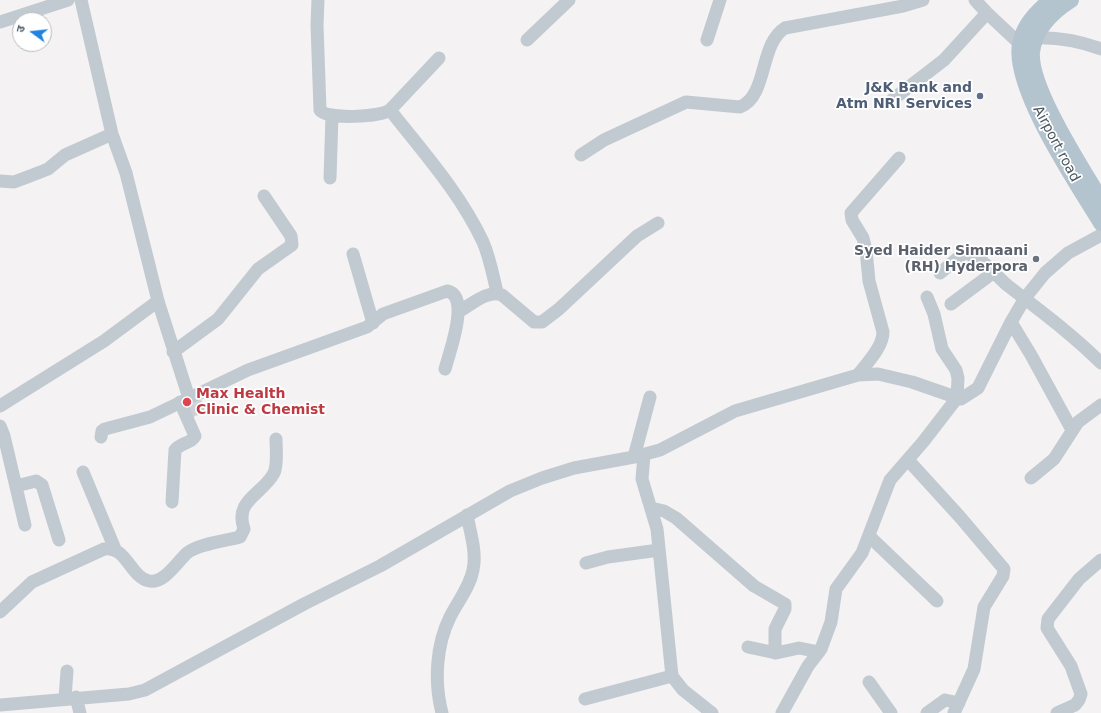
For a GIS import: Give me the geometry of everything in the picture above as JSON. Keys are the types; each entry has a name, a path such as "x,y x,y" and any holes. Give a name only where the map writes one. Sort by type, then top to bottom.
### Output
{"main road":[{"name":"Airport road","path":"1050,0 1031,18 1020,44 1020,60 1033,102 1050,140 1101,224"},
{"path":"1071,0 1058,8 1043,24 1035,38 1032,52 1033,64 1061,133 1101,200"}],"street":[{"path":"0,22 68,0"},
{"path":"81,0 112,134 126,173 158,300 173,352 184,400 195,436 193,440 178,446 175,450 172,502"},
{"path":"318,0 319,104 322,112 332,115 373,116 385,113 390,110 439,58"},
{"path":"527,40 569,0"},
{"path":"707,40 720,0"},
{"path":"581,155 604,140 686,102 740,107 745,105 754,96 768,52 780,31 785,28 903,6 923,0"},
{"path":"975,0 987,14 1020,44"},
{"path":"892,100 944,60 987,14"},
{"path":"1035,38 1058,38 1084,43 1101,49"},
{"path":"390,110 440,172 470,218 483,243 490,261 497,292"},
{"path":"330,178 332,115"},
{"path":"0,181 14,182 48,169 65,155 112,134"},
{"path":"858,375 880,345 883,338 883,332 869,281 866,250 863,238 852,220 851,213 899,158"},
{"path":"173,352 218,319 264,264 291,247 291,236 264,196"},
{"path":"458,312 490,293 497,292 502,294 534,322 542,322 559,309 637,236 658,223"},
{"path":"0,705 129,694 155,686 304,604 380,566 510,491 542,478 574,468 639,456 678,442 735,411 858,375 878,374 912,382 957,398 965,397 978,388 1011,322 1025,298 1045,273 1068,253 1101,235"},
{"path":"940,273 964,253 977,256 1025,298 1062,327 1101,363"},
{"path":"353,254 373,323"},
{"path":"951,304 994,272"},
{"path":"101,437 102,431 105,429 141,420 248,370 367,328 383,314 447,291 454,294 456,297 458,322 445,369"},
{"path":"782,713 808,666 819,652 831,622 836,589 862,553 890,480 908,460 957,398 958,378 956,370 942,349 934,314 927,297"},
{"path":"0,406 104,341 158,300"},
{"path":"1011,322 1072,430"},
{"path":"650,397 639,456 642,479 651,508 659,550 672,676 683,690 712,713"},
{"path":"1031,478 1054,459 1078,422 1101,404"},
{"path":"0,426 25,525"},
{"path":"83,472 115,549 140,576 149,581 155,581 164,576 192,550 240,537 244,529 241,516 244,507 274,472 276,439"},
{"path":"908,460 960,517 1004,569 1003,576 984,607 976,660 956,708 945,700 927,713"},
{"path":"16,486 36,481 42,485 59,540"},
{"path":"651,508 664,511 676,518 754,586 785,604 785,609 776,629 775,653"},
{"path":"442,713 437,689 438,662 446,626 465,592 474,569 473,544 467,515"},
{"path":"869,536 937,601"},
{"path":"0,612 32,582 104,549 115,549"},
{"path":"586,563 608,557 659,550"},
{"path":"1057,713 1075,705 1081,694 1071,666 1047,628 1048,619 1079,578 1101,560"},
{"path":"748,647 775,653 799,648 819,652"},
{"path":"67,671 70,698 80,713"},
{"path":"586,699 672,676"},
{"path":"869,682 891,713"}],"building":[{"path":"201,400 206,411 190,418 185,409"}],"place":[{"name":"J&K Bank and Atm NRI Services","path":"980,96"},
{"name":"Syed Haider Simnaani (RH) Hyderpora","path":"1036,259"},
{"name":"Max Health Clinic & Chemist","path":"187,402"}]}
